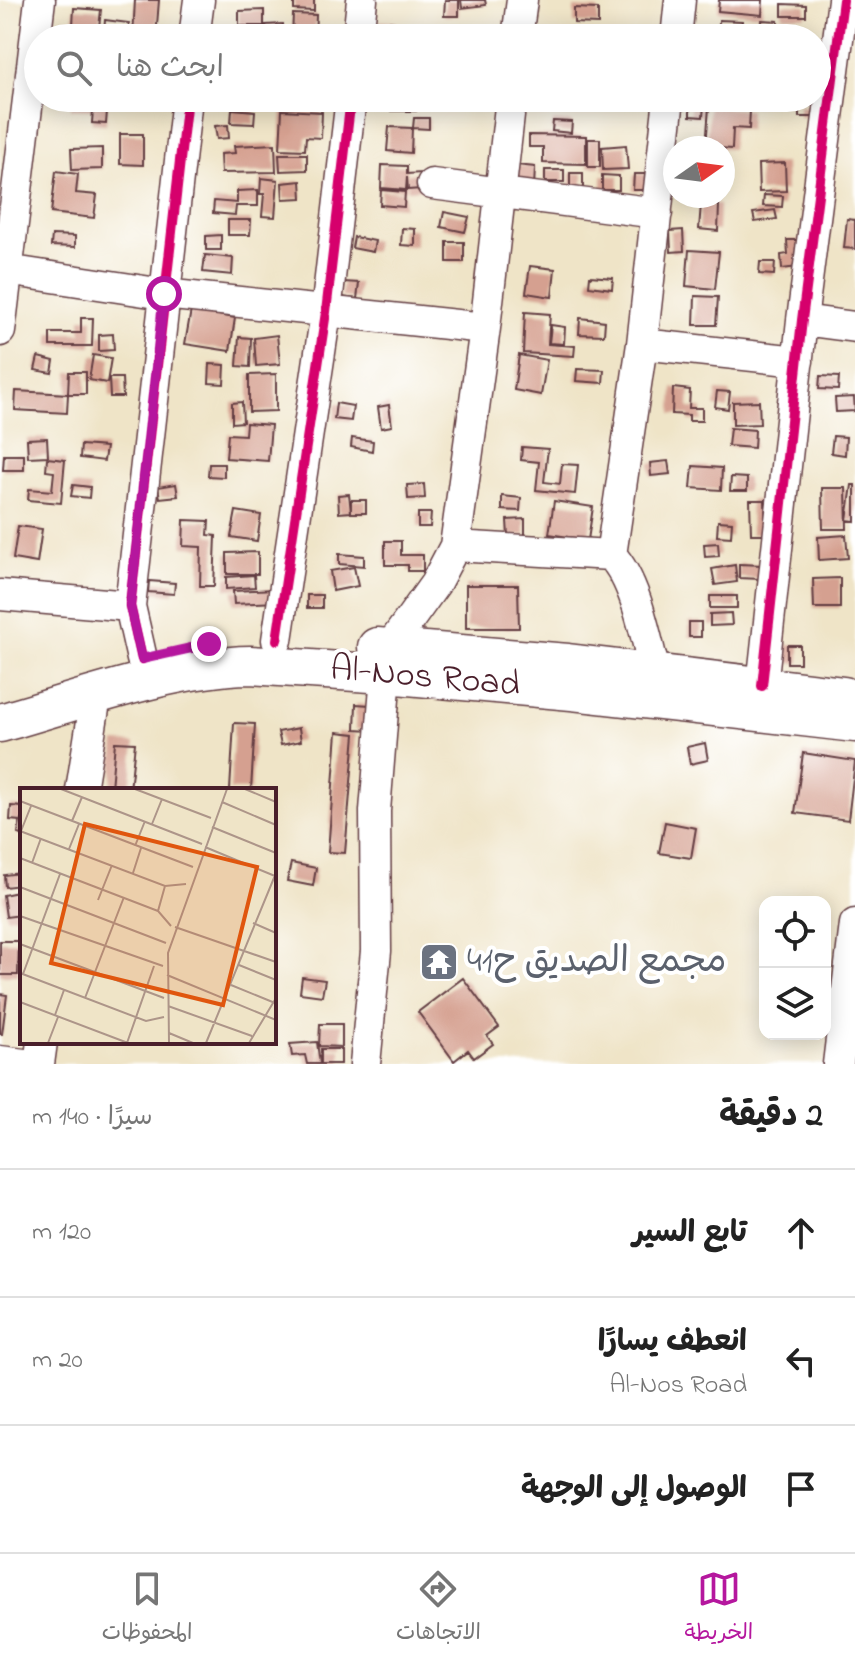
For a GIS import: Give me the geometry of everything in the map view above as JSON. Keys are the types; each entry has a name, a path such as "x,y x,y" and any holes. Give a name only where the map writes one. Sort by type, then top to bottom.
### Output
{"main road":[{"name":"Al-Nos Road","path":"0,697 209,644 277,640 572,691 855,723"},
{"name":"Al-Nos Road","path":"0,723 227,665 276,666 388,660 655,673 855,697"}],"street":[{"path":"37,24 40,0"},
{"path":"196,24 199,0"},
{"path":"359,24 362,0"},
{"path":"519,24 522,0"},
{"path":"677,24 680,0"},
{"path":"831,94 843,0"},
{"path":"0,331 4,270 25,112"},
{"path":"142,659 130,606 185,112"},
{"path":"277,640 326,312 349,112"},
{"path":"365,1064 376,951 375,811 388,660 455,546 485,328 509,112"},
{"path":"611,555 642,344 668,112"},
{"path":"762,686 802,320 829,112"},
{"path":"432,184 657,213"},
{"path":"4,270 164,294 485,328"},
{"path":"802,320 855,327"},
{"path":"642,344 798,361"},
{"path":"455,546 611,555 618,562 629,585 655,673"},
{"path":"0,595 130,606"},
{"path":"81,788 96,696"},
{"path":"838,1064 855,924"},
{"path":"39,1064 42,1044"},
{"path":"0,1061 24,1064"}],"building":[{"path":"135,0 159,0 157,24 134,24"},
{"path":"294,0 314,0 314,11 294,10"},
{"path":"445,0 459,0 459,16 444,16"},
{"path":"461,0 485,0 486,5 462,8"},
{"path":"719,0 763,0 762,15 718,11"},
{"path":"782,4 806,5 806,16 782,16"},
{"path":"74,8 101,10 99,24 73,24"},
{"path":"574,8 598,9 598,24 574,23"},
{"path":"264,10 264,24 239,24 239,11"},
{"path":"293,14 316,15 316,24 293,24"},
{"path":"105,20 129,23 129,24 105,24"},
{"path":"719,20 742,21 742,24 719,24"},
{"path":"762,20 778,21 778,24 762,24"},
{"path":"93,112 107,112 106,124 92,123"},
{"path":"232,112 255,112 254,124 231,123"},
{"path":"282,112 322,112 321,138 306,137 305,150 280,149"},
{"path":"690,112 703,112 703,117 690,116"},
{"path":"709,112 750,112 749,129 733,128 733,136 707,136"},
{"path":"799,112 814,112 814,117 799,117"},
{"path":"414,118 429,118 429,129 413,128"},
{"path":"553,121 572,122 571,133 552,131"},
{"path":"228,125 229,138 217,139 215,126"},
{"path":"389,127 412,128 411,153 387,151"},
{"path":"120,134 143,134 143,165 120,164"},
{"path":"529,135 586,136 586,164 543,163 543,147 529,147"},
{"path":"588,139 600,139 600,167 588,167"},
{"path":"275,144 276,172 221,173 220,154 235,153 234,146"},
{"path":"626,145 628,169 603,170 602,147"},
{"path":"102,148 102,169 72,170 71,149"},
{"path":"279,154 307,154 307,170 280,171"},
{"path":"785,163 786,191 759,192 758,164"},
{"path":"382,165 407,166 407,174 421,173 421,189 408,190 407,177 406,190 381,188"},
{"path":"516,165 535,167 534,187 515,185"},
{"path":"545,170 564,170 564,182 545,182"},
{"path":"56,171 78,174 76,193 97,195 94,218 51,213"},
{"path":"570,173 583,173 583,189 570,189"},
{"path":"634,174 646,174 646,190 633,190"},
{"path":"602,175 619,176 619,190 602,190"},
{"path":"261,178 278,180 275,217 262,216 264,194 260,194"},
{"path":"301,181 302,198 283,199 282,183"},
{"path":"258,190 258,206 236,206 235,215 213,213 214,201 237,203 237,191"},
{"path":"381,190 405,192 404,207 380,205"},
{"path":"764,195 783,196 782,207 763,206"},
{"path":"701,208 719,208 718,231 699,229"},
{"path":"775,210 777,219 755,222 753,213"},
{"path":"444,212 469,217 465,232 441,227"},
{"path":"847,219 855,220 855,249 844,248"},
{"path":"228,220 251,220 250,235 228,235"},
{"path":"402,228 415,229 415,246 401,245"},
{"path":"683,230 684,251 671,252 670,231"},
{"path":"52,235 75,236 75,247 51,246"},
{"path":"221,235 221,250 206,250 206,236"},
{"path":"354,237 375,241 373,252 352,248"},
{"path":"787,240 800,240 798,267 782,269 781,255 788,254"},
{"path":"447,242 464,242 464,262 447,262"},
{"path":"689,250 719,252 715,289 686,286"},
{"path":"205,255 233,258 232,275 203,272"},
{"path":"760,262 775,262 774,275 759,274"},
{"path":"530,266 555,269 552,297 526,293"},
{"path":"590,276 613,278 612,289 589,286"},
{"path":"343,282 359,283 357,299 341,297"},
{"path":"695,296 718,297 716,325 694,325"},
{"path":"191,310 235,318 230,351 185,344"},
{"path":"525,312 550,314 548,344 575,346 574,356 523,353"},
{"path":"81,318 93,318 92,346 50,346 50,333 81,333"},
{"path":"580,318 605,321 604,335 579,334"},
{"path":"551,325 565,327 564,344 549,343"},
{"path":"113,334 114,350 99,351 99,335"},
{"path":"277,335 280,364 256,366 254,338"},
{"path":"239,337 251,338 250,367 237,366"},
{"path":"93,355 111,358 107,383 89,380"},
{"path":"519,355 547,360 541,395 514,390"},
{"path":"38,357 54,361 52,373 35,370"},
{"path":"210,364 225,365 224,384 209,383"},
{"path":"577,369 604,370 603,383 576,381"},
{"path":"69,372 86,372 86,394 68,394"},
{"path":"276,374 276,411 249,412 249,375"},
{"path":"820,376 839,377 838,390 819,389"},
{"path":"109,378 122,378 123,397 110,397"},
{"path":"673,388 690,390 689,408 702,408 702,421 689,421 689,415 672,414"},
{"path":"16,391 68,394 67,413 15,410"},
{"path":"717,391 730,392 728,409 715,407"},
{"path":"854,397 855,411 836,412 835,398"},
{"path":"759,401 760,424 733,425 733,402"},
{"path":"242,402 243,422 232,423 232,403"},
{"path":"336,403 353,406 351,421 334,419"},
{"path":"389,405 392,426 381,428 378,407"},
{"path":"246,423 271,425 268,461 226,458 228,434 245,435"},
{"path":"730,428 755,430 754,448 728,446"},
{"path":"833,436 846,437 845,455 831,453"},
{"path":"47,438 48,456 28,457 27,439"},
{"path":"352,438 373,441 372,451 351,447"},
{"path":"81,445 106,447 104,461 80,458"},
{"path":"522,447 548,449 544,482 560,484 562,464 578,465 575,494 536,490 539,462 521,460"},
{"path":"4,455 24,455 24,470 3,470"},
{"path":"47,458 65,460 61,503 28,500 29,489 52,491 54,472 46,471"},
{"path":"668,461 670,474 651,476 650,463"},
{"path":"209,464 224,464 224,477 208,476"},
{"path":"693,466 722,468 721,490 691,488"},
{"path":"731,477 747,478 747,491 730,491"},
{"path":"176,484 178,496 160,498 158,487"},
{"path":"424,484 425,498 408,499 407,485"},
{"path":"73,485 90,487 89,498 71,496"},
{"path":"852,485 855,485 855,521 847,520"},
{"path":"822,488 846,488 847,529 823,529"},
{"path":"349,494 351,512 339,513 338,495"},
{"path":"502,496 521,498 520,511 502,510"},
{"path":"351,500 366,500 366,513 351,513"},
{"path":"750,500 765,500 766,534 751,534"},
{"path":"554,501 593,507 588,540 549,534"},
{"path":"236,511 261,515 257,541 231,537"},
{"path":"418,513 431,513 430,527 418,527"},
{"path":"525,519 525,535 508,536 507,520"},
{"path":"184,520 209,521 208,535 216,536 214,586 200,586 201,547 183,546"},
{"path":"718,521 732,522 731,537 717,536"},
{"path":"18,526 42,529 37,563 13,559"},
{"path":"846,535 848,558 819,560 818,537"},
{"path":"385,541 401,541 401,555 423,555 423,571 408,571 408,565 385,565"},
{"path":"718,543 719,556 705,557 704,544"},
{"path":"258,552 258,574 227,574 227,553"},
{"path":"339,554 364,556 364,566 339,564"},
{"path":"739,564 762,565 761,579 739,578"},
{"path":"735,565 737,582 715,585 712,569"},
{"path":"354,567 358,586 333,591 330,571"},
{"path":"254,575 255,587 226,589 226,577"},
{"path":"840,578 840,608 814,608 813,579"},
{"path":"149,581 175,583 174,594 148,592"},
{"path":"466,585 518,585 519,628 466,628"},
{"path":"275,589 276,602 234,604 233,591"},
{"path":"307,595 322,595 322,608 307,608"},
{"path":"710,596 737,596 737,608 710,608"},
{"path":"731,613 732,625 710,626 710,614"},
{"path":"689,622 701,622 701,637 689,637"},
{"path":"787,645 800,645 800,663 787,663"},
{"path":"356,704 370,705 370,730 355,729"},
{"path":"234,723 255,724 251,788 230,788"},
{"path":"299,728 301,741 281,745 278,732"},
{"path":"337,732 355,734 345,853 328,852"},
{"path":"115,742 135,743 130,788 111,788"},
{"path":"705,743 708,760 690,764 687,747"},
{"path":"803,753 855,761 848,820 795,813"},
{"path":"11,806 20,807 20,821 10,820"},
{"path":"665,822 696,828 691,858 659,853"},
{"path":"291,863 316,868 313,886 287,881"},
{"path":"20,873 20,885 5,887 4,875"},
{"path":"18,892 20,915 6,917 3,895"},
{"path":"0,941 19,941 18,975 0,975"},
{"path":"302,977 325,980 322,996 300,993"},
{"path":"463,978 499,1027 487,1036 493,1044 474,1058 468,1050 454,1061 418,1012"},
{"path":"0,994 7,995 2,1034 0,1034"},
{"path":"320,1024 342,1024 342,1047 319,1046"},
{"path":"317,1042 320,1064 307,1064 305,1055 292,1056 290,1044"},
{"path":"321,1049 341,1049 341,1064 321,1064"}],"cycle path":[{"path":"831,94 843,0"},
{"path":"142,659 130,606 185,112"},
{"path":"277,640 326,312 349,112"},
{"path":"762,686 802,320 829,112"}],"place":[{"name":"مجمع الصديق ح41","path":"439,962"}],"route":[{"path":"164,294 130,606 142,659 209,644"}]}
